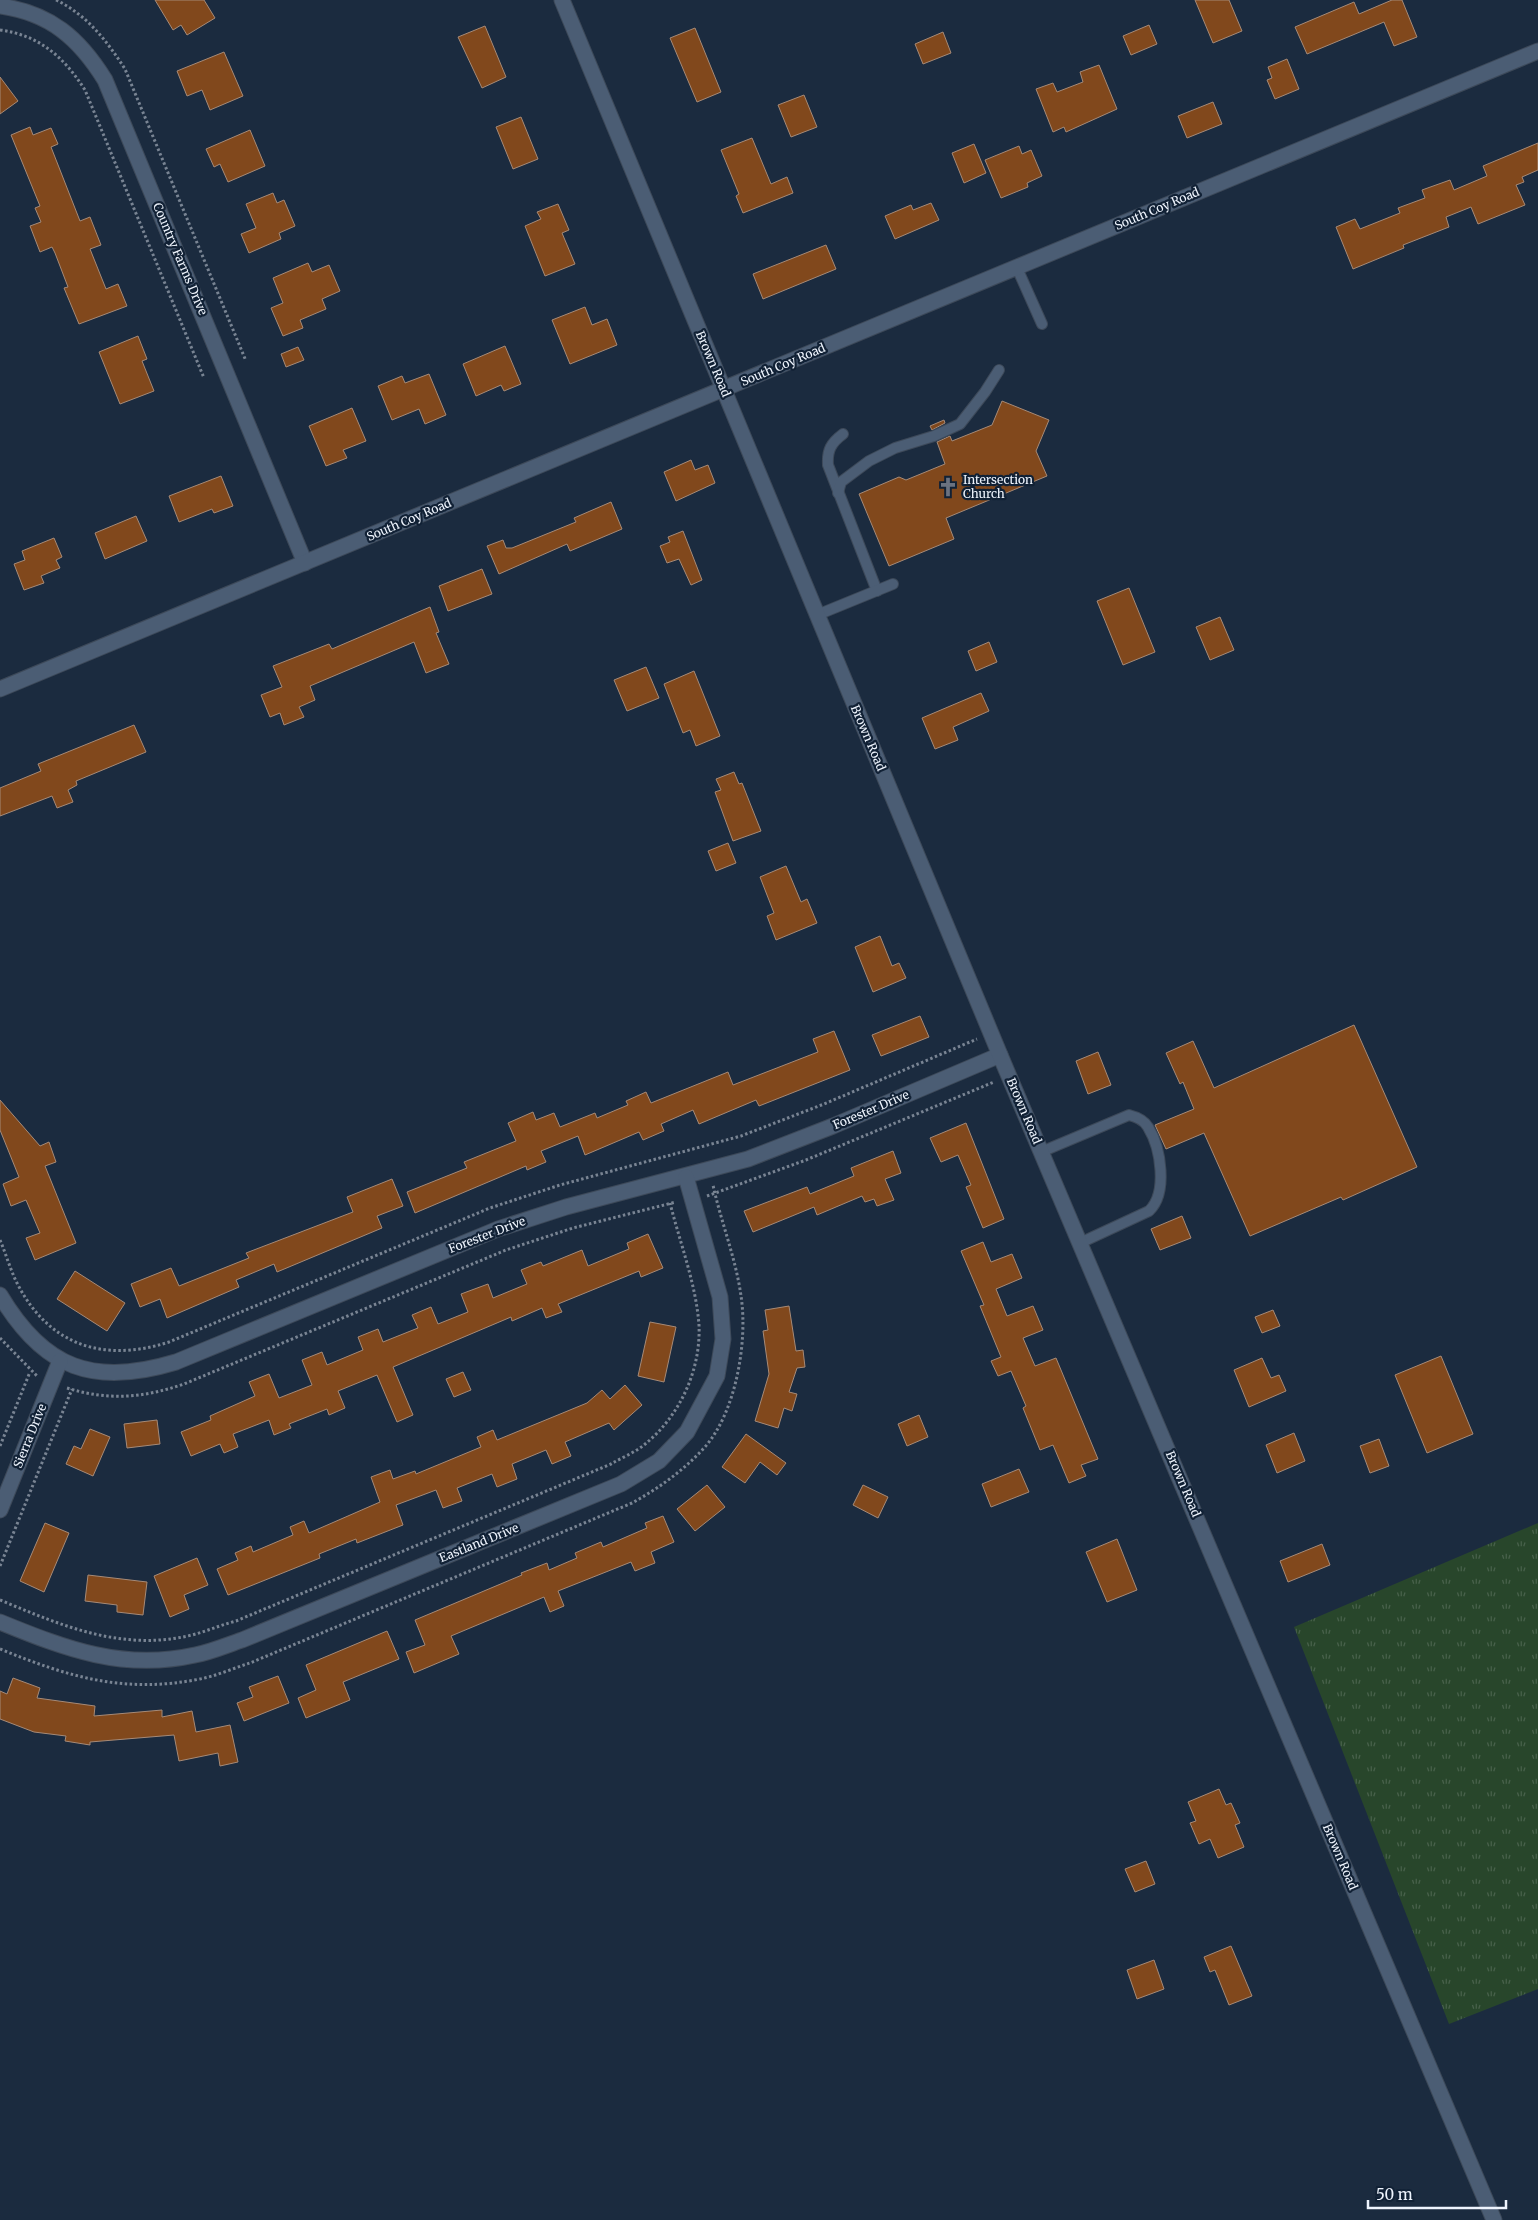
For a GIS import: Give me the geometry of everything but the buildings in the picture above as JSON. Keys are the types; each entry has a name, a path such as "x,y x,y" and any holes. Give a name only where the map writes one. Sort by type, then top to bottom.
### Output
{"street":[{"name":"Brown Road","path":"562,0 1000,1055 1494,2220"},
{"name":"Country Farms Drive","path":"0,6 19,9 55,24 84,48 105,80 305,563"},
{"name":"South Coy Road","path":"0,690 1538,51"},
{"name":"Forester Drive","path":"0,1295 12,1315 60,1361 83,1369 117,1373 147,1371 176,1362 498,1228 566,1207 710,1170 798,1140 1000,1055"},
{"name":"Eastland Drive","path":"0,1622 61,1647 109,1659 148,1661 196,1655 242,1640 612,1488 659,1461 687,1432 717,1376 722,1339 720,1297 686,1177"},
{"name":"Sierra Drive","path":"0,1510 60,1361"}],"lane":[{"path":"1016,268 1042,324"},
{"path":"838,493 841,482 869,462 895,448 934,436 960,424 985,392 999,370"},
{"path":"843,434 831,444 828,453 828,465 877,591"},
{"path":"817,615 893,584"},
{"path":"1042,1152 1129,1115 1140,1118 1148,1127 1156,1149 1162,1178 1160,1196 1156,1204 1149,1211 1080,1243"}],"path":[{"path":"56,0 67,5 100,34 125,69 246,361"},
{"path":"0,30 13,32 43,44 66,64 84,90 204,378"},
{"path":"0,1240 17,1282 32,1307 50,1326 70,1341 90,1348 117,1352 144,1350 169,1342 490,1208 560,1185 705,1147 790,1118 983,1037"},
{"path":"0,1338 40,1379 72,1389 116,1397 153,1394 194,1381 506,1250 573,1228 715,1193 806,1160 1000,1079"},
{"path":"0,1649 54,1670 105,1683 148,1686 201,1679 296,1644 632,1504 672,1479 706,1447 724,1416 737,1381 744,1334 741,1295 705,1147"},
{"path":"0,1600 68,1628 112,1638 147,1640 191,1635 236,1621 611,1464 643,1446 670,1420 690,1378 698,1347 696,1304 670,1203"},
{"path":"0,1446 30,1372"},
{"path":"0,1566 72,1389"}],"green space":[{"path":"1538,1523 1538,1989 1449,2024 1294,1627"}],"place":[{"name":"Intersection Church","path":"948,487"}]}
